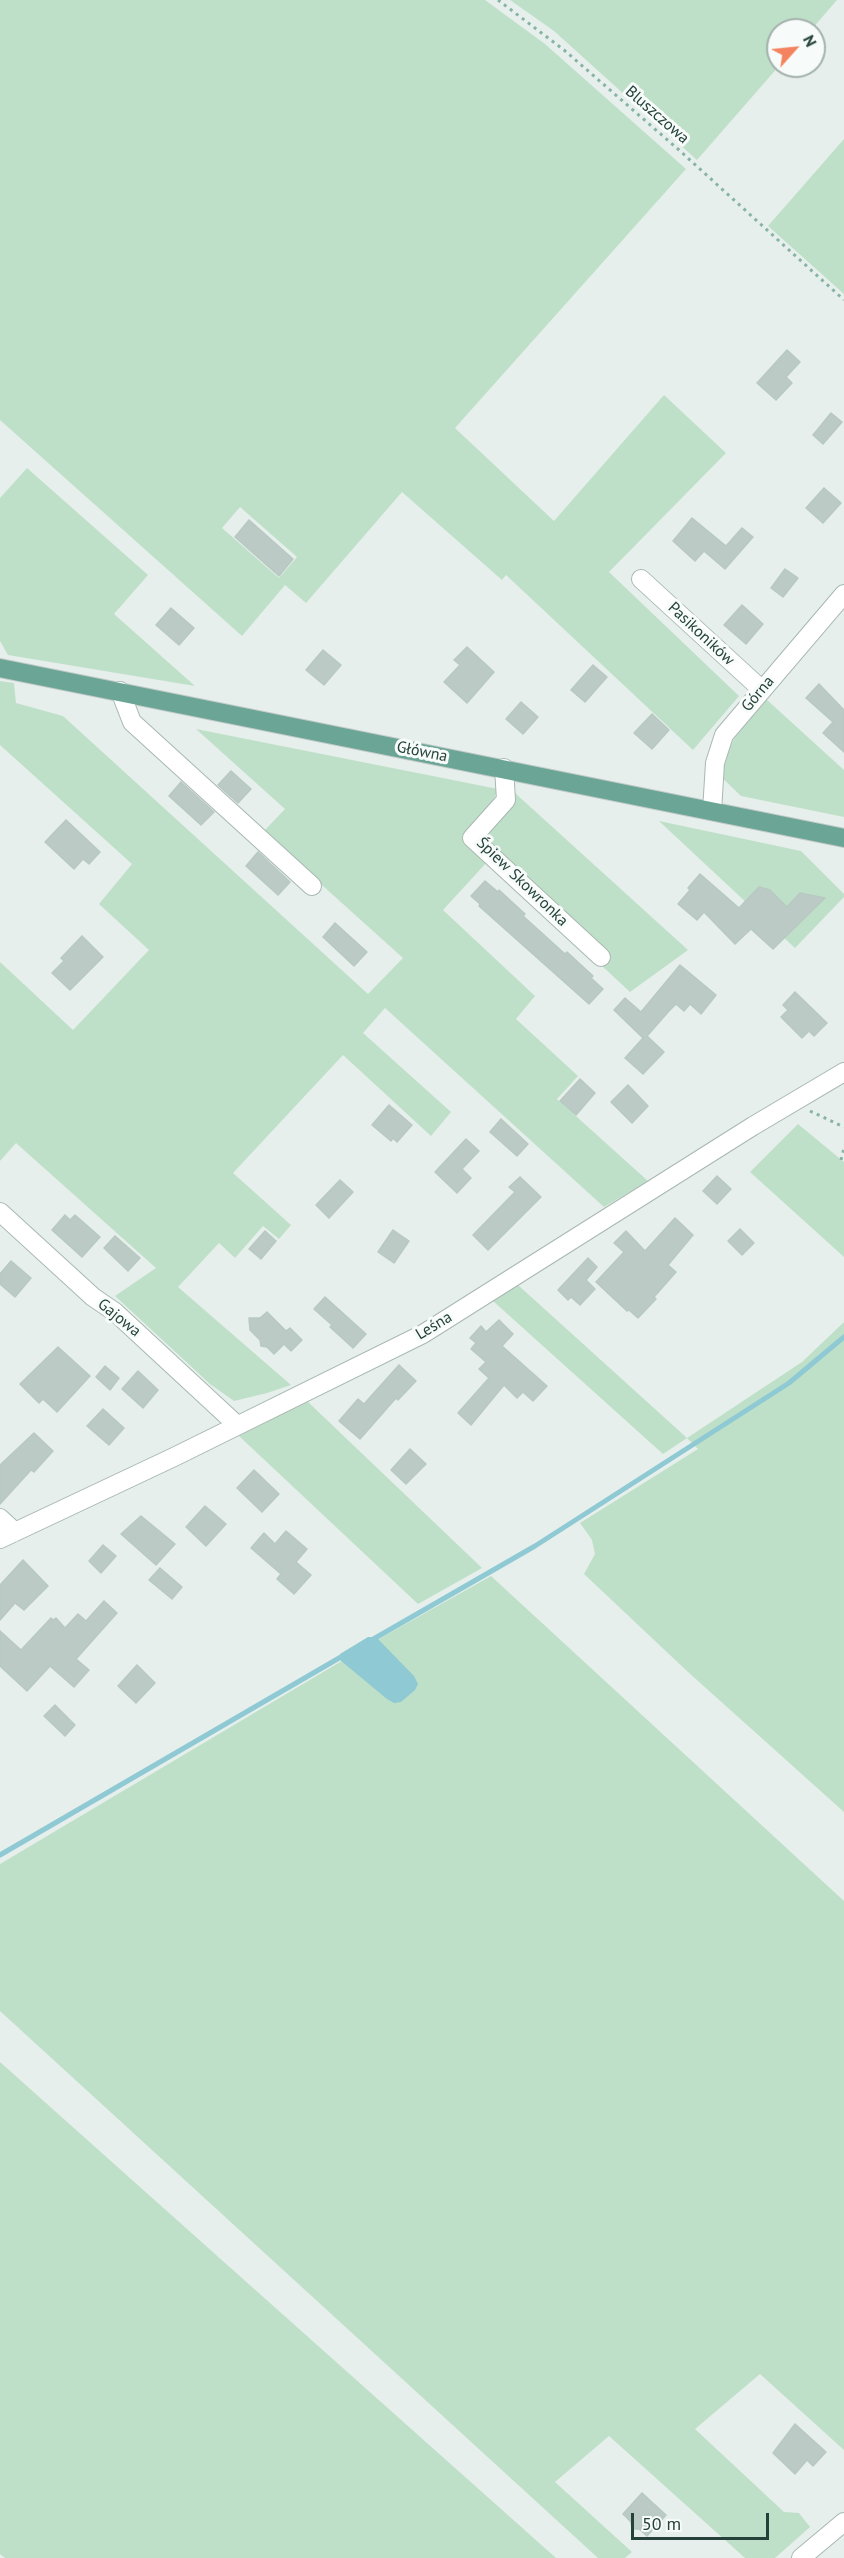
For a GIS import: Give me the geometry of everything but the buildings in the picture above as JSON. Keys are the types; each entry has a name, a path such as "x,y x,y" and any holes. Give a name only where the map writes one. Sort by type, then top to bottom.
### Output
{"main road":[{"name":"Główna","path":"0,668 844,838"}],"street":[{"name":"Pasikoników","path":"641,579 761,690"},
{"name":"Górna","path":"712,812 715,763 724,735 844,594"},
{"path":"120,691 132,722 312,886"},
{"name":"Śpiew Skowronka","path":"504,768 506,800 472,838 601,957"},
{"name":"Leśna","path":"8,1536 423,1334 844,1072"},
{"name":"Gajowa","path":"0,1212 93,1297 116,1312 237,1425"},
{"path":"0,1518 8,1536"},
{"path":"801,2558 844,2522"}],"path":[{"name":"Bluszczowa","path":"498,0 564,50 844,300"},
{"path":"792,1103 844,1127"},
{"path":"841,1160 844,1148"}],"green space":[{"path":"0,0 485,0 545,44 686,169 455,428 554,521 664,395 726,453 609,572 739,696 693,750 506,575 502,580 402,492 306,603 285,585 242,636 0,420","holes":["240,507 297,557 279,578 222,528"]},
{"path":"510,0 837,0 821,18 766,18 766,78 769,78 697,160 554,31"},
{"path":"844,139 844,294 768,226"},
{"path":"27,468 148,575 114,614 195,686 8,655 0,641 0,498"},
{"path":"0,681 14,683 16,703 63,716 368,994 403,958 263,832 285,809 196,729 498,789 492,803 463,838 487,862 443,910 535,996 516,1019 578,1076 557,1099 648,1181 604,1207 385,1008 363,1033 451,1112 431,1136 343,1055 233,1173 291,1225 279,1239 263,1226 235,1258 219,1243 178,1287 291,1385 234,1401 210,1384 115,1296 156,1268 16,1143 0,1161 0,962 73,1030 149,950 99,904 132,864 0,745"},
{"path":"766,699 844,770 844,817 741,796 717,773 734,739"},
{"path":"515,793 688,950 630,992 601,965 490,846 489,833 510,805"},
{"path":"659,821 801,851 844,894 844,897 795,948"},
{"path":"798,1124 844,1162 844,1257 750,1172"},
{"path":"518,1285 687,1438 663,1454 493,1301"},
{"path":"844,1322 844,1812 688,1672 584,1574 595,1554 592,1540 580,1523 698,1449 687,1438 802,1362"},
{"path":"307,1401 482,1568 418,1604 239,1436"},
{"path":"491,1576 844,1901 844,2450 760,2374 695,2429 784,2512 799,2513 810,2527 775,2558 745,2558 609,2436 555,2482 632,2552 625,2558 598,2558 0,2011 0,1864 377,1640"},
{"path":"0,2062 556,2558 5,2558 0,2554"}],"water":[{"path":"368,1637 376,1637 414,1676 418,1684 415,1690 401,1702 394,1703 387,1699 340,1660 340,1654"}],"waterway":[{"path":"370,1641 535,1546 789,1383 844,1337"},
{"path":"0,1855 346,1654"}]}
